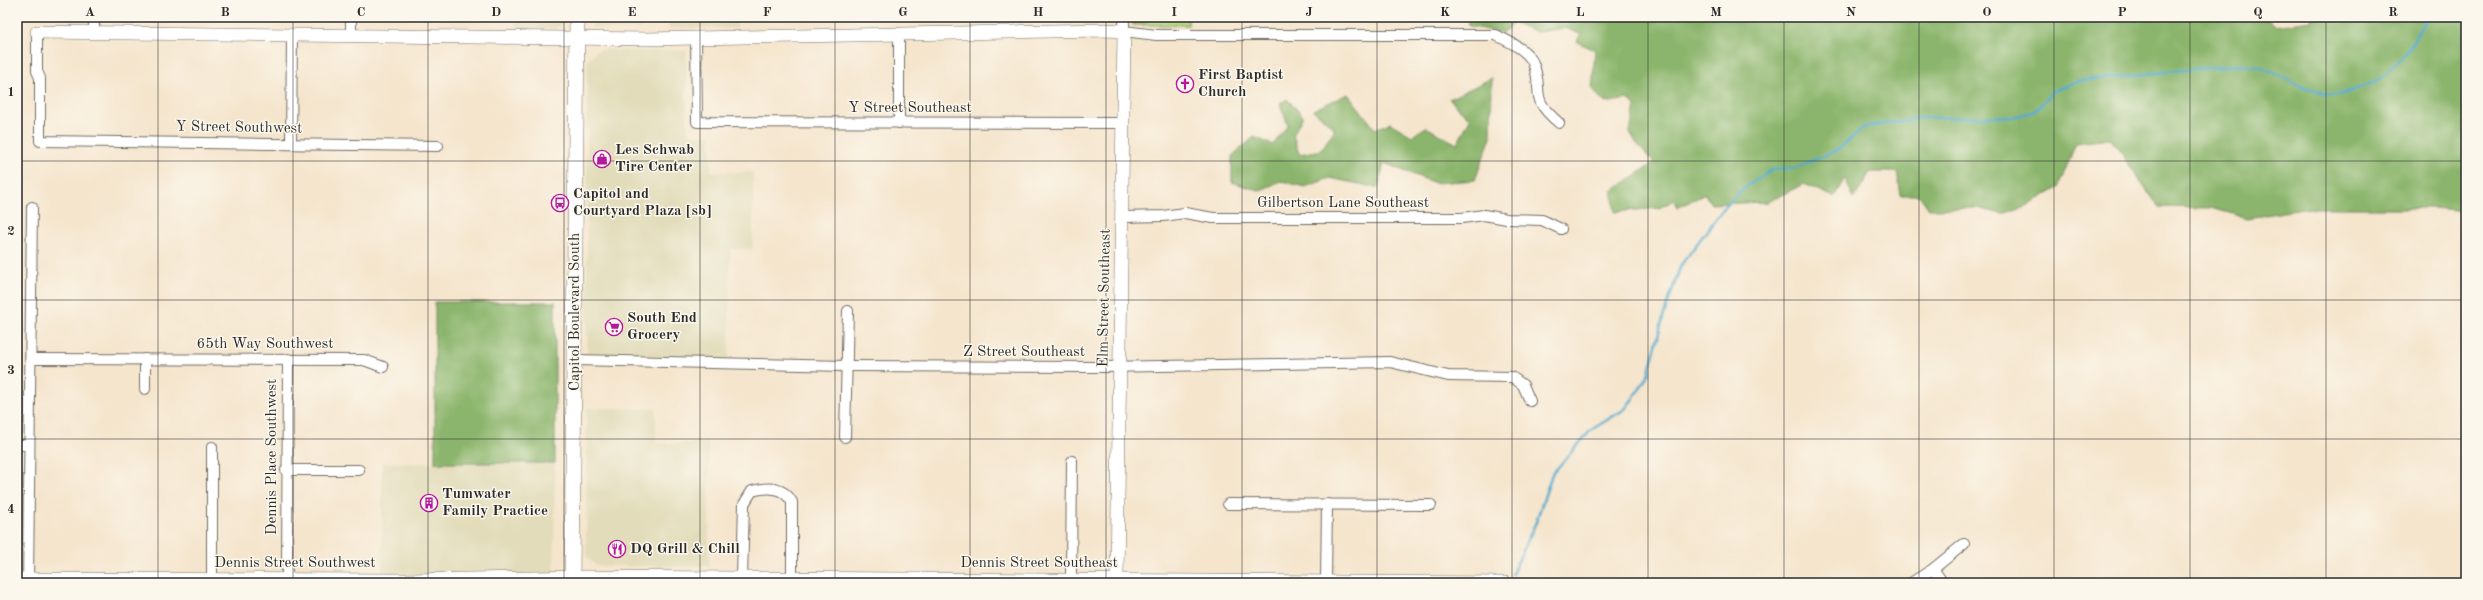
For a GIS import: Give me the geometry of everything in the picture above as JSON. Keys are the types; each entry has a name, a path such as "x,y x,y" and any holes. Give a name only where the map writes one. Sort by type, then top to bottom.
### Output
{"main road":[{"name":"Capitol Boulevard South","path":"572,580 578,17"}],"street":[{"path":"94,17 94,33"},
{"path":"351,17 351,35"},
{"name":"Elm Street Southeast","path":"1117,580 1123,217 1124,17"},
{"path":"37,32 577,38 1106,30 1156,35 1233,37 1486,34 1496,35 1525,52 1533,63 1542,107 1560,123"},
{"name":"Y Street Southwest","path":"37,32 37,71 40,78 40,140 438,146"},
{"path":"899,33 899,123"},
{"path":"290,144 292,36"},
{"name":"Y Street Southeast","path":"696,37 697,122 1124,123"},
{"path":"24,580 31,359 32,207"},
{"name":"Gilbertson Lane Southeast","path":"1123,217 1163,216 1185,213 1213,218 1462,218 1484,215 1507,219 1542,220 1561,229"},
{"path":"846,437 848,311"},
{"name":"65th Way Southwest","path":"31,359 364,360 383,367"},
{"name":"Dennis Place Southwest","path":"286,579 288,359"},
{"path":"145,360 145,389"},
{"name":"Z Street Southeast","path":"575,360 846,366 1120,367 1390,362 1448,376 1512,377 1523,385 1530,401"},
{"path":"17,445 29,446"},
{"path":"212,446 212,579"},
{"path":"1071,580 1072,461"},
{"path":"286,470 359,470"},
{"path":"742,578 744,504 752,491 771,488 781,489 788,495 792,502 792,578"},
{"path":"1228,504 1431,505"},
{"path":"1326,581 1327,504"},
{"path":"1911,583 1933,569 1964,544"},
{"path":"1933,569 1942,580"},
{"name":"Dennis Street Southeast","path":"572,580 792,578 978,581 1117,580 1505,583"},
{"name":"Dennis Street Southwest","path":"24,580 572,580"}],"shaded area":[{"path":"516,17 563,17 561,25 556,29 516,28"},
{"path":"590,17 640,17 640,29 600,29 592,27"},
{"path":"668,17 737,17 737,28 669,28"},
{"path":"598,50 686,51 687,131 691,135 711,135 711,172 753,172 753,249 730,249 729,363 587,360 587,61"},
{"path":"587,408 656,409 656,444 709,442 709,566 597,566 586,556"},
{"path":"382,463 555,463 554,576 382,576"}],"green space":[{"path":"1133,17 1188,17 1188,25 1133,25"},
{"path":"1486,17 2265,17 2275,26 2311,21 2312,17 2466,17 2466,211 2433,208 2309,208 2247,218 2211,208 2159,207 2111,139 2076,143 2058,188 2023,208 2002,214 1977,208 1929,209 1919,195 1901,195 1897,172 1870,172 1854,199 1845,178 1834,197 1804,184 1767,202 1711,204 1705,194 1677,208 1674,200 1659,208 1615,212 1612,191 1654,163 1636,143 1630,132 1635,105 1628,99 1605,103 1592,89 1595,50 1577,42 1580,34 1565,28 1537,32 1514,23 1502,33 1469,26 1468,21"},
{"path":"1492,78 1491,137 1475,180 1435,183 1384,163 1378,188 1330,178 1305,187 1281,181 1259,191 1232,182 1232,156 1254,137 1273,145 1288,125 1280,104 1287,99 1303,116 1293,135 1299,154 1321,150 1335,129 1313,110 1348,94 1375,129 1390,123 1412,136 1426,127 1457,144 1470,119 1449,99"},
{"path":"435,302 555,302 555,463 435,463"}],"waterway":[{"path":"1512,574 1536,522 1552,474 1591,430 1625,409 1638,392 1649,372 1664,314 1681,265 1724,208 1744,188 1772,170 1795,168 1838,150 1864,127 1922,118 2017,116 2035,111 2054,91 2077,81 2236,65 2259,67 2324,95 2342,94 2370,84 2389,72 2406,52 2428,17"}],"place":[{"name":"First Baptist Church","path":"1185,84"},
{"name":"Les Schwab Tire Center","path":"602,159"},
{"name":"Capitol and Courtyard Plaza [sb]","path":"560,203"},
{"name":"South End Grocery","path":"614,327"},
{"name":"Tumwater Family Practice","path":"429,503"},
{"name":"DQ Grill & Chill","path":"617,549"}]}
